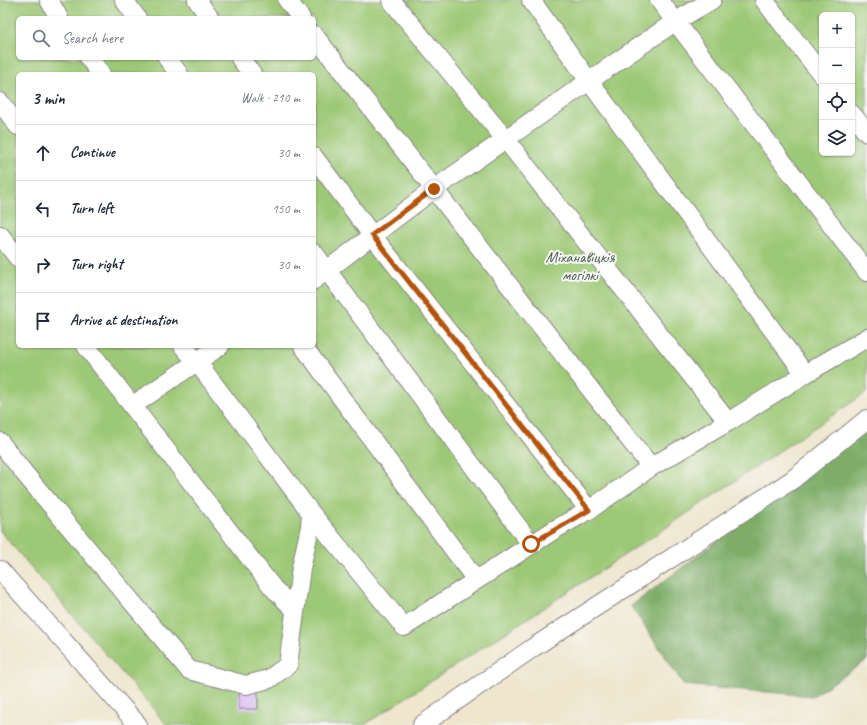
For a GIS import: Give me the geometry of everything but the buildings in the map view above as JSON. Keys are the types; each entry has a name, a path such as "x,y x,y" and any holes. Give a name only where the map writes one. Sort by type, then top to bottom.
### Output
{"lane":[{"path":"48,0 58,16"},
{"path":"124,0 136,16"},
{"path":"197,0 209,16"},
{"path":"287,0 299,16"},
{"path":"391,0 506,140 728,422"},
{"path":"531,0 805,374"},
{"path":"659,0 867,272"},
{"path":"321,275 434,189 506,140 589,80 676,21 712,0"},
{"path":"764,0 819,71"},
{"path":"316,38 650,467"},
{"path":"90,60 100,72"},
{"path":"168,60 178,72"},
{"path":"242,60 250,72"},
{"path":"0,102 16,123"},
{"path":"855,118 867,133"},
{"path":"316,160 372,235 589,510"},
{"path":"0,235 16,255"},
{"path":"316,259 321,275 531,544"},
{"path":"185,348 197,362 311,513 404,627 531,544 589,510 650,467 867,338"},
{"path":"88,348 273,588 295,610"},
{"path":"132,406 217,348"},
{"path":"304,348 476,580"},
{"path":"422,725 534,647 792,480 867,420"},
{"path":"0,442 189,670 246,685 269,679 288,666 301,568 310,527 311,513"},
{"path":"0,570 138,725"}],"green space":[{"name":"Міханавіцкія могілкі","path":"0,0 867,0 867,392 652,537 364,725 167,725 0,531"},
{"path":"867,428 867,660 813,696 684,685 631,606"}],"route":[{"path":"434,189 372,235 589,510 531,544"}]}
